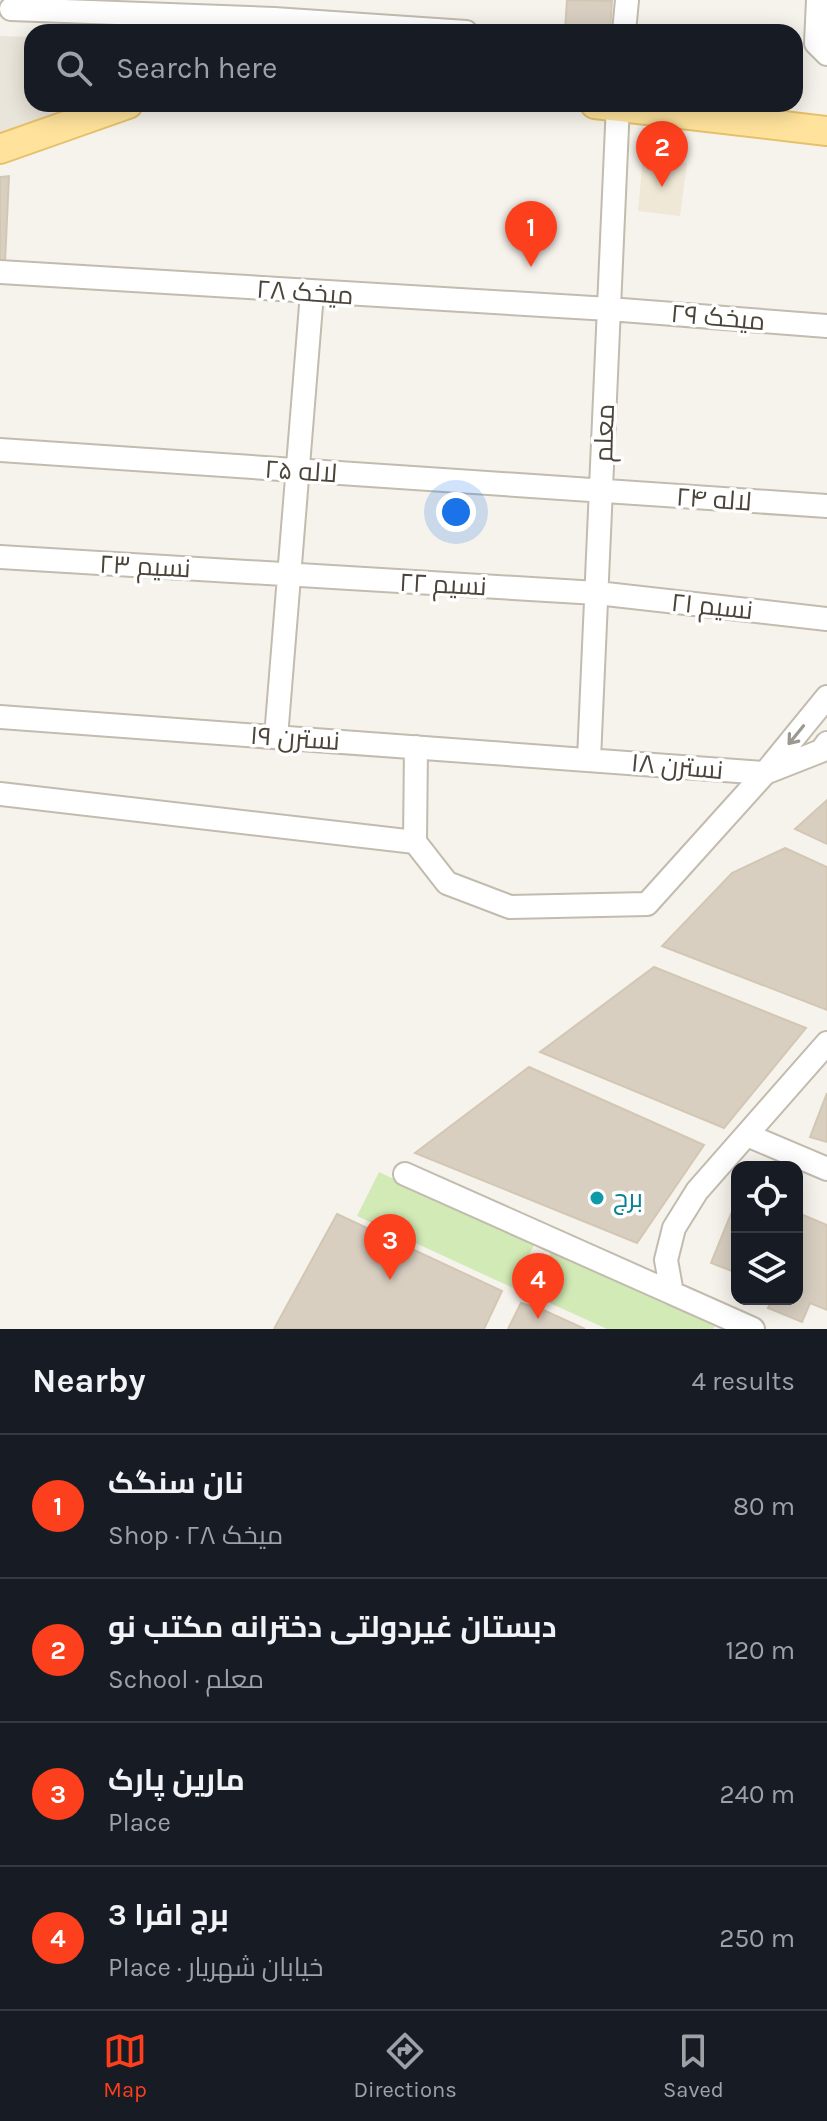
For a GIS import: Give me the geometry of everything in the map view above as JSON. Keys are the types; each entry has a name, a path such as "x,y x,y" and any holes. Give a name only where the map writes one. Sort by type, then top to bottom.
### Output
{"main road":[{"path":"0,149 105,112"},
{"path":"668,112 827,131"}],"street":[{"path":"625,24 627,0"},
{"path":"818,0 816,43 827,54"},
{"path":"11,9 274,9 399,24"},
{"name":"معلم","path":"589,759 609,309 610,112"},
{"name":"میخک ۲۸","path":"0,272 609,309"},
{"path":"276,737 312,293"},
{"name":"میخک ۲۹","path":"609,309 827,326"},
{"name":"لاله ۲۵","path":"0,450 601,491"},
{"name":"لاله ۲۴","path":"601,491 827,506"},
{"name":"نسیم ۲۳","path":"0,557 290,575"},
{"name":"نسیم ۲۲","path":"290,575 597,593"},
{"name":"نسیم ۲۱","path":"597,593 827,619"},
{"path":"416,747 415,842 447,883 510,907 647,904 765,773 827,697"},
{"name":"نسترن ۱۹","path":"0,717 589,759"},
{"path":"765,773 821,751 827,743"},
{"name":"نسترن ۱۸","path":"589,759 765,773"},
{"path":"0,794 415,842"},
{"path":"672,1293 666,1260 674,1228 697,1191 827,1043"},
{"path":"747,1135 827,1169"},
{"path":"405,1174 753,1329"}],"shaded area":[{"path":"0,36 24,37 24,112 60,112 0,135"},
{"path":"643,156 687,163 680,216 638,211"}],"green space":[{"path":"379,1172 534,1245 513,1288 357,1216"},
{"path":"552,1250 715,1326 713,1329 607,1329 530,1294"}],"building":[{"path":"567,0 612,1 611,24 565,24"},
{"path":"9,176 5,263 0,262 0,177"},
{"path":"827,800 827,844 795,829"},
{"path":"785,848 827,867 827,1010 662,946 732,873"},
{"path":"654,967 806,1028 724,1128 540,1052"},
{"name":"برج","path":"529,1067 704,1145 637,1243 415,1153"},
{"path":"827,1093 827,1142 810,1137"},
{"path":"337,1214 502,1291 484,1329 274,1329"},
{"path":"731,1214 731,1271 711,1263"},
{"path":"803,1215 827,1225 827,1310 810,1303 802,1322 768,1308 769,1305 803,1305"},
{"path":"521,1303 541,1309 585,1329 508,1329"}],"place":[{"name":"دبستان غیردولتی دخترانه مکتب نو","path":"662,187"},
{"name":"نان سنگک","path":"531,267"},
{"name":"برج","path":"597,1198"},
{"name":"مارین پارک","path":"390,1280"},
{"name":"برج افرا 3","path":"538,1319"}]}
